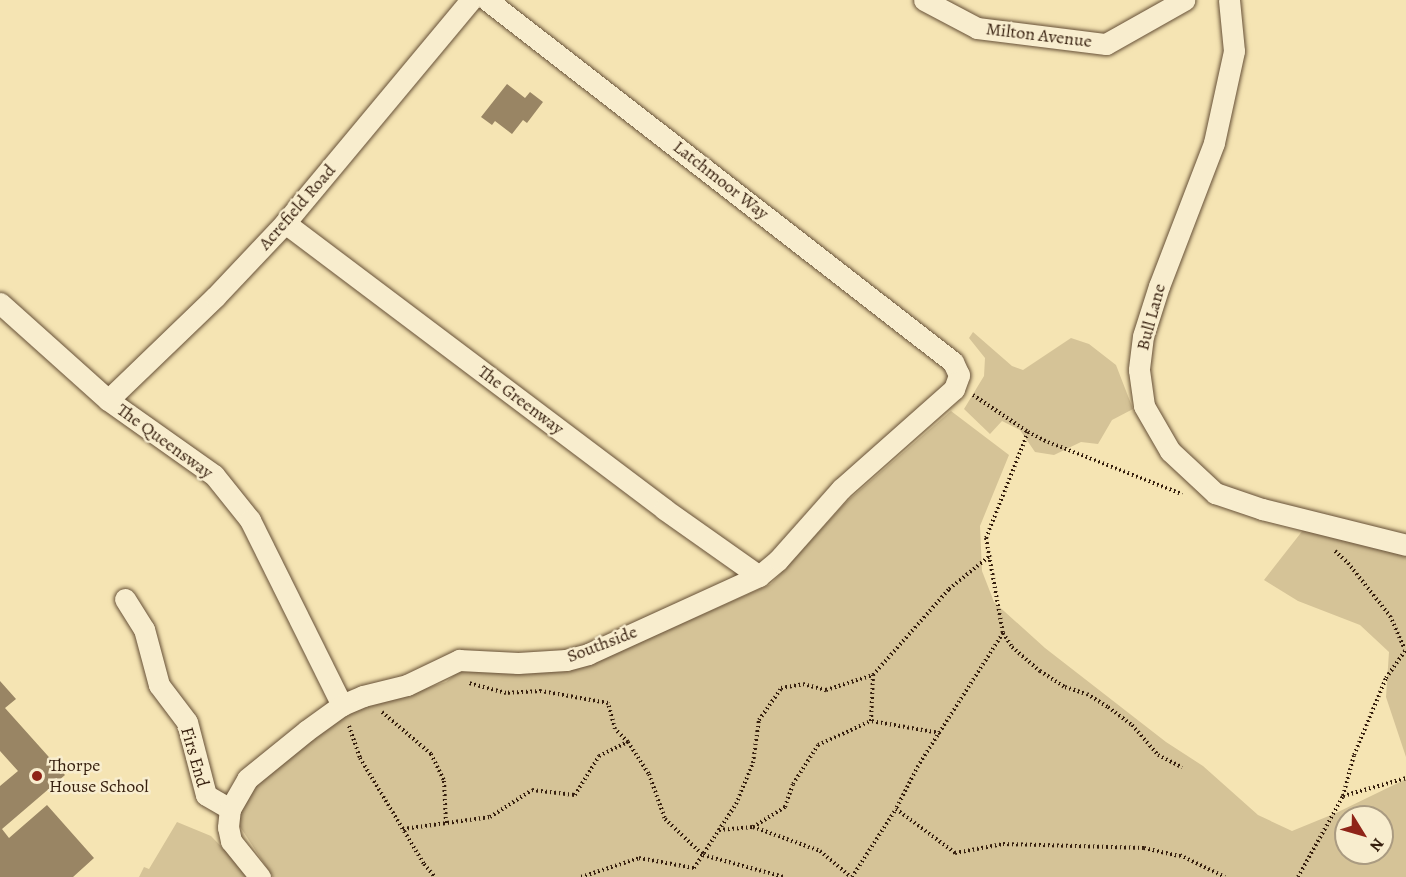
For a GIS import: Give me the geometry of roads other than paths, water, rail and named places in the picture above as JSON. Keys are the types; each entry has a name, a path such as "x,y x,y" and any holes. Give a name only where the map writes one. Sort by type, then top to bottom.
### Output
{"street":[{"name":"Acrefield Road","path":"108,400 215,297 285,223 471,0"},
{"name":"Latchmoor Way","path":"487,0 953,362 959,375 954,389"},
{"name":"Milton Avenue","path":"924,0 977,28 1106,44 1184,0"},
{"name":"Bull Lane","path":"1229,0 1234,51 1214,142 1159,286 1143,336 1139,370 1144,406 1170,451 1215,493 1318,524 1406,545"},
{"name":"The Greenway","path":"285,223 759,576"},
{"name":"The Queensway","path":"0,303 108,400 214,474 250,519 342,705"},
{"name":"Southside","path":"230,809 247,779 342,705 363,696 407,685 459,660 518,663 566,660 588,654 759,576 778,560 841,489 954,389"},
{"name":"Firs End","path":"125,599 144,629 159,684 187,723 206,795 230,809"},
{"path":"230,809 228,827 231,841 260,877"}],"place":[{"name":"Thorpe House School","path":"37,776"}]}
